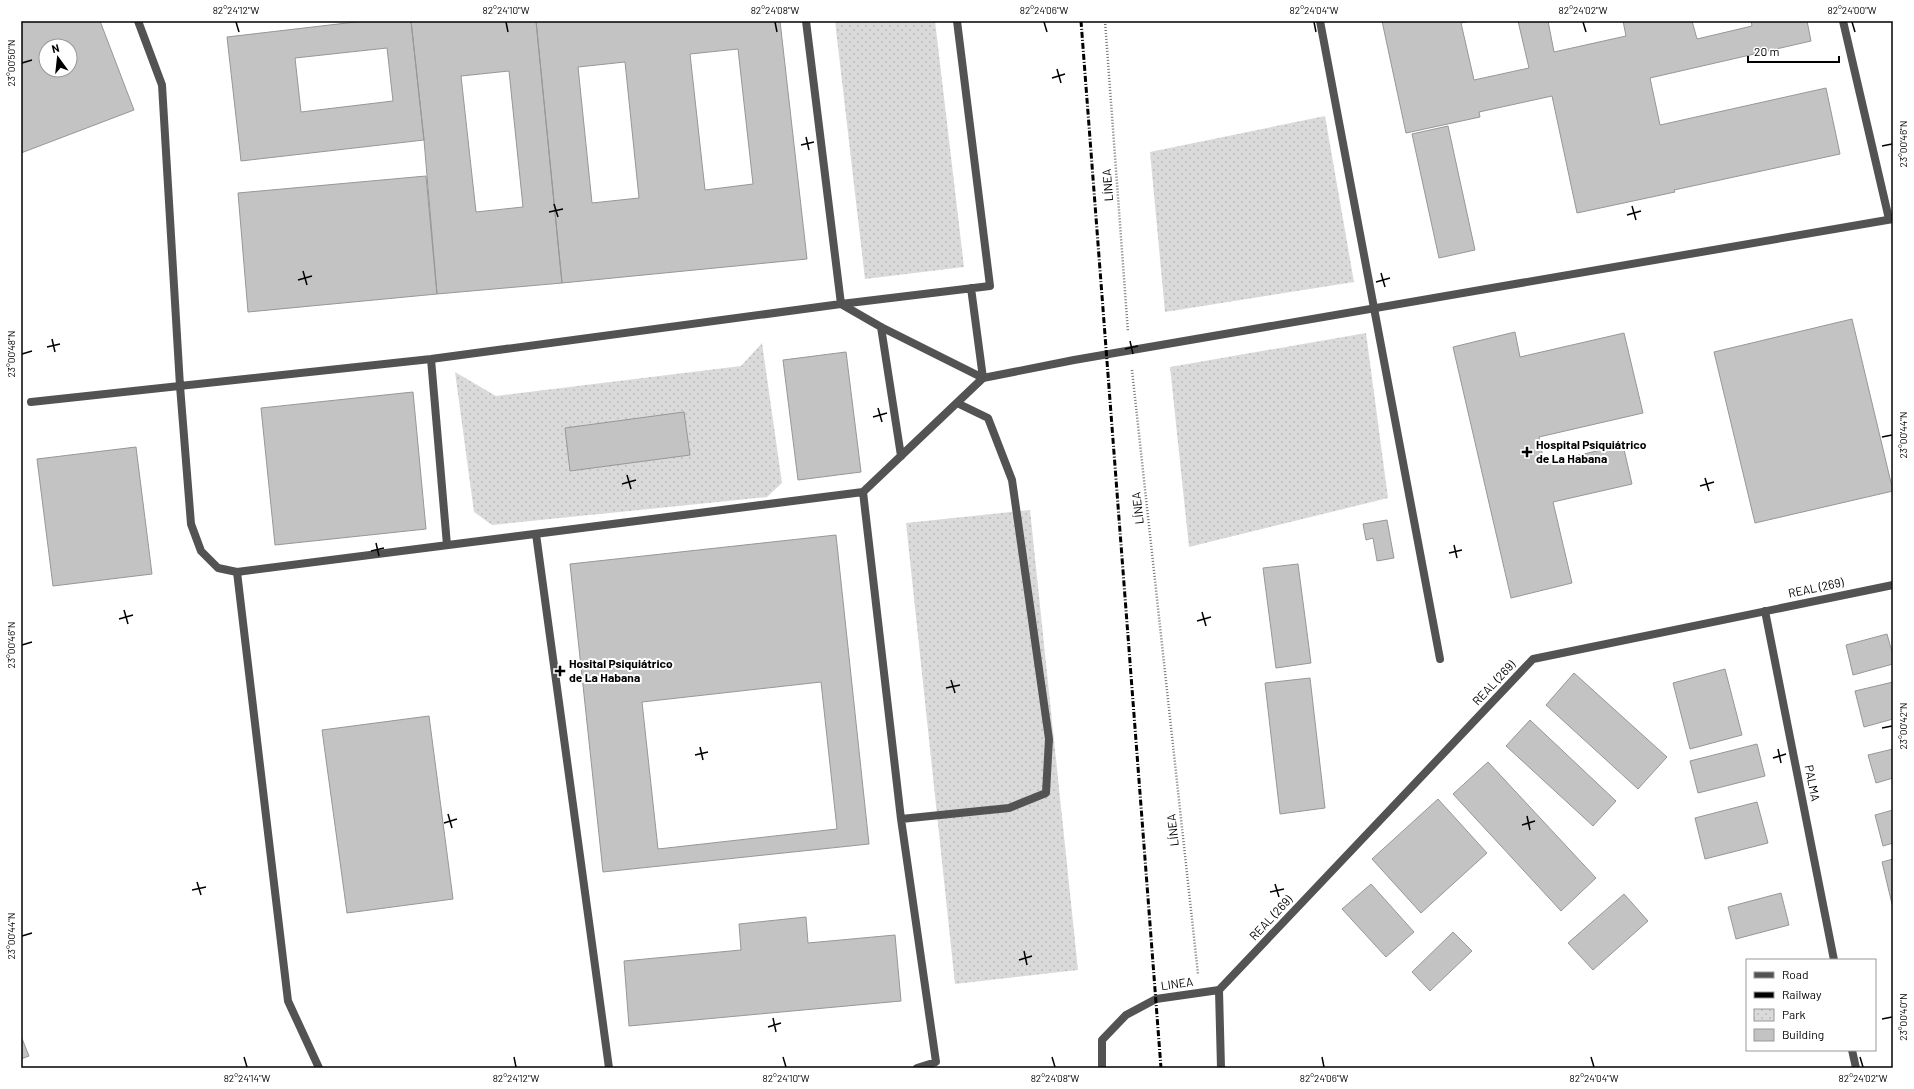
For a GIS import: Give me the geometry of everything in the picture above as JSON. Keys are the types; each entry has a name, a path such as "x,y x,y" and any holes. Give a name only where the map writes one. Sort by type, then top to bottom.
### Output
{"street":[{"path":"138,21 162,85 180,386 191,524 200,551 218,568 237,572 863,492 983,378 1129,351 1891,219 1843,21"},
{"path":"806,21 841,304"},
{"path":"31,402 431,359 841,304 990,286 957,21"},
{"path":"1320,21 1440,659"},
{"path":"971,288 983,378"},
{"path":"841,304 881,327 983,378"},
{"path":"881,327 901,456"},
{"path":"431,359 447,545"},
{"path":"901,819 1009,808 1046,793 1049,739 1012,480 988,418 957,403"},
{"path":"863,492 901,819 936,1062 917,1068"},
{"path":"536,534 609,1068"},
{"path":"237,572 288,1001 319,1068"},
{"name":"REAL (269)","path":"1219,990 1532,660 1893,585"},
{"name":"PALMA","path":"1765,611 1834,959"},
{"path":"1219,990 1221,1068"},
{"name":"LINEA","path":"1102,1068 1102,1040 1126,1015 1156,999 1219,990"},
{"path":"1852,1051 1856,1068"}],"path":[{"name":"LÍNEA","path":"1105,21 1129,351 1200,993"}],"green space":[{"path":"835,21 935,21 964,267 865,279"},
{"path":"1325,116 1354,282 1165,312 1150,152"},
{"path":"1366,333 1388,498 1189,547 1170,367"},
{"path":"762,343 782,483 767,497 492,525 474,512 455,372 496,396 741,366"},
{"path":"1030,510 1078,970 955,984 906,523"}],"building":[{"path":"21,21 100,21 134,110 21,153"},
{"path":"364,21 411,21 424,140 241,161 227,37","holes":["387,48 393,101 301,112 295,58"]},
{"path":"411,21 536,21 562,283 437,294 424,140","holes":["509,71 523,207 476,212 461,76"]},
{"path":"536,21 780,21 807,259 562,283","holes":["738,49 753,184 705,190 690,54","625,62 639,198 592,203 578,67"]},
{"path":"1382,21 1471,21 1461,23 1474,80 1529,68 1518,21 1548,21 1554,52 1626,36 1623,21 1692,21 1697,39 1752,26 1751,21 1807,21 1811,41 1650,78 1660,125 1826,88 1840,154 1674,190 1675,192 1577,213 1552,96 1479,112 1480,117 1406,133"},
{"path":"1448,126 1475,250 1439,258 1412,134"},
{"path":"426,176 437,294 248,312 238,193"},
{"path":"1852,319 1893,491 1755,523 1714,352"},
{"path":"1515,332 1520,357 1624,333 1643,413 1539,437 1544,463 1623,445 1632,484 1553,502 1572,583 1511,598 1453,347"},
{"path":"846,352 861,472 798,480 783,360"},
{"path":"413,392 426,529 275,545 261,408"},
{"path":"684,412 690,455 570,471 565,428"},
{"path":"136,447 152,574 53,586 37,459"},
{"path":"1387,520 1394,558 1377,561 1373,538 1366,540 1363,524"},
{"path":"836,535 869,844 603,872 570,564","holes":["821,682 837,829 658,849 642,702"]},
{"path":"1298,564 1311,663 1276,668 1263,568"},
{"path":"1887,634 1893,656 1893,664 1853,675 1846,645"},
{"path":"1725,669 1742,735 1690,749 1673,683"},
{"path":"1574,673 1667,757 1638,789 1546,705"},
{"path":"1310,678 1325,808 1280,814 1265,683"},
{"path":"1893,682 1893,719 1864,727 1855,691"},
{"path":"429,716 453,899 347,913 322,730"},
{"path":"1530,720 1616,801 1593,826 1506,746"},
{"path":"1757,744 1765,776 1698,793 1690,761"},
{"path":"1893,749 1893,778 1876,783 1868,755"},
{"path":"1488,762 1596,878 1561,911 1453,794"},
{"path":"1438,799 1487,853 1421,913 1372,859"},
{"path":"1757,802 1768,843 1705,859 1695,818"},
{"path":"1893,810 1893,843 1883,846 1875,815"},
{"path":"1893,859 1893,904 1892,904 1882,862"},
{"path":"1371,884 1414,932 1386,957 1342,909"},
{"path":"1781,893 1789,925 1736,939 1728,907"},
{"path":"1624,894 1648,921 1593,970 1568,943"},
{"path":"806,917 808,943 895,935 901,1001 629,1026 624,961 741,950 739,924"},
{"path":"1453,932 1472,951 1430,991 1412,972"},
{"path":"21,1036 29,1056 21,1059"}],"railway":[{"path":"1081,21 1161,1068"}],"place":[{"name":"Hospital Psiquiátrico de La Habana","path":"1527,452"},
{"name":"Hosital Psiquiátrico de La Habana","path":"560,671"}]}
